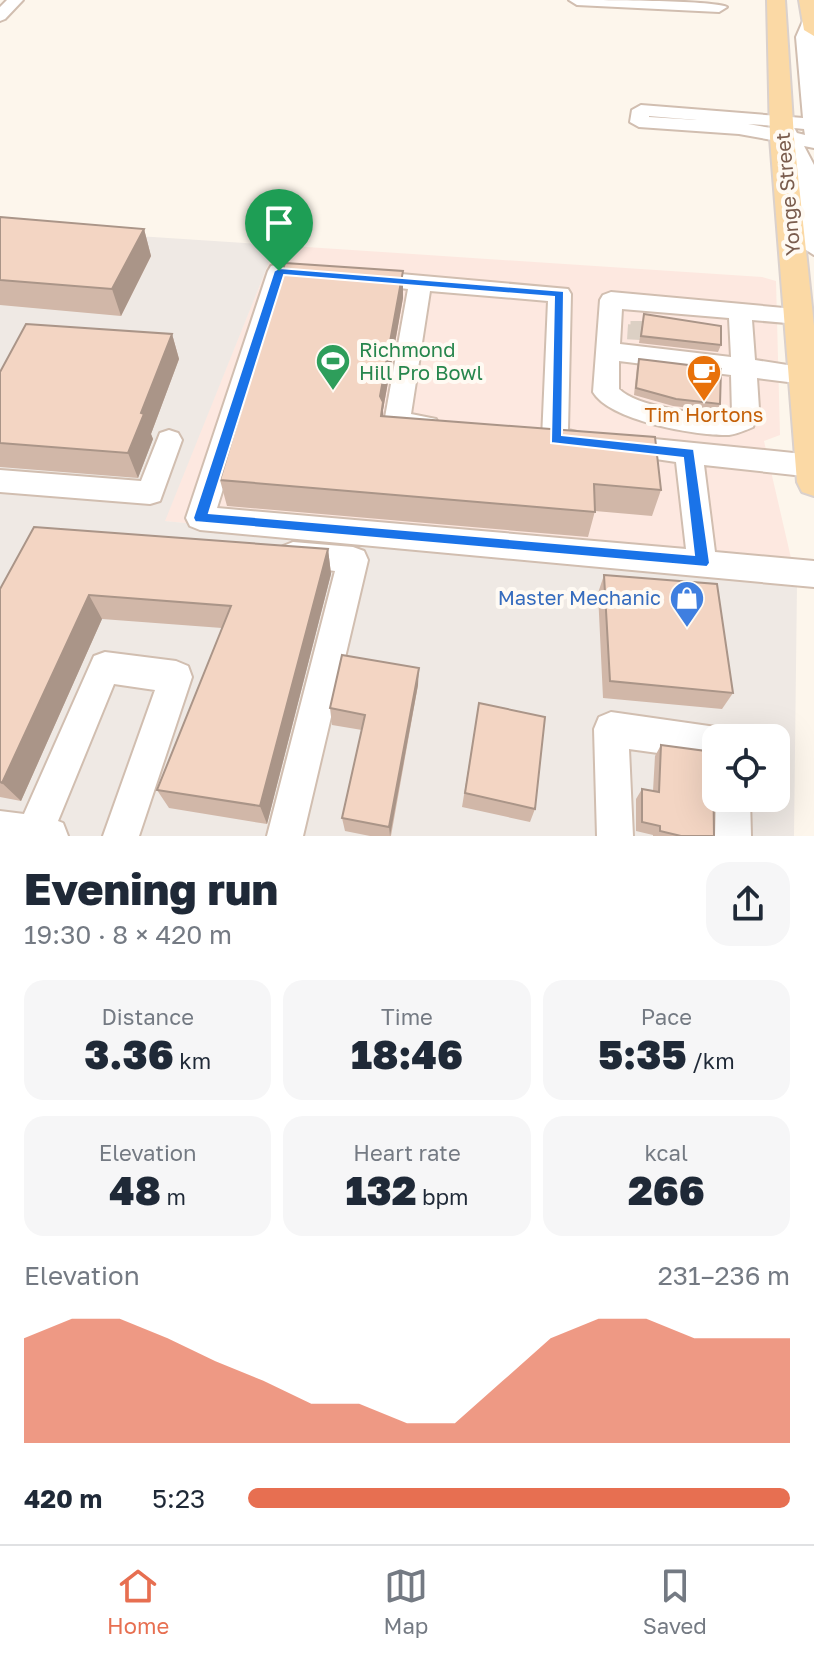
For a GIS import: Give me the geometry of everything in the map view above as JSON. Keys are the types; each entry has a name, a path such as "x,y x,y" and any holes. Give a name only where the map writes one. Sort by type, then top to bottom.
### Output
{"main road":[{"name":"Yonge Street","path":"776,0 798,316 813,474"}],"lane":[{"path":"0,16 15,0"},
{"path":"577,0 719,7"},
{"path":"811,16 804,37 814,132 785,133 639,122 641,110 785,133 805,166 814,248"},
{"path":"191,547 279,271 560,294 555,439"},
{"path":"420,282 397,423 456,429"},
{"path":"740,312 743,368 746,415 744,420 730,425 634,410 617,404 606,392 611,300 640,330 703,338 743,368 804,375"},
{"path":"607,351 640,330 703,338 740,312 798,316"},
{"path":"527,436 689,453 813,474"},
{"path":"0,481 150,493 169,440"},
{"path":"689,453 702,563"},
{"path":"200,518 814,574"},
{"path":"235,551 353,560 285,836"},
{"path":"28,833 105,667 176,677 121,836"},
{"path":"615,836 611,729 702,742"},
{"path":"732,812 733,836"}],"shaded area":[{"path":"0,227 276,245 165,521 797,584 794,836 0,836"},
{"path":"276,245 762,277 776,281 780,435 764,441 797,584 164,521"}],"building":[{"path":"0,217 144,229 112,289 0,280"},
{"path":"285,263 403,271 380,396 383,402 381,416 655,437 661,490 594,484 595,512 220,480"},
{"path":"644,314 721,326 721,345 641,336"},
{"path":"26,324 172,334 128,453 0,443 0,372"},
{"path":"639,359 721,369 720,404 676,399 636,388"},
{"path":"34,527 328,549 260,806 157,790 231,606 89,595 0,782 0,589"},
{"path":"604,575 717,584 733,693 610,681"},
{"path":"342,655 419,668 389,827 342,818 365,715 330,708"},
{"path":"479,703 545,717 535,809 465,793"},
{"path":"661,745 702,751 702,812 714,812 714,836 681,836 642,822 642,789 659,792"}],"tunnel":[{"path":"640,340 641,325"}],"place":[{"name":"Richmond Hill Pro Bowl","path":"333,392"},
{"name":"Tim Hortons","path":"704,403"},
{"name":"Master Mechanic","path":"687,629"}],"route":[{"path":"279,271 560,294 555,439 689,453 702,563 200,518 279,271"}]}
